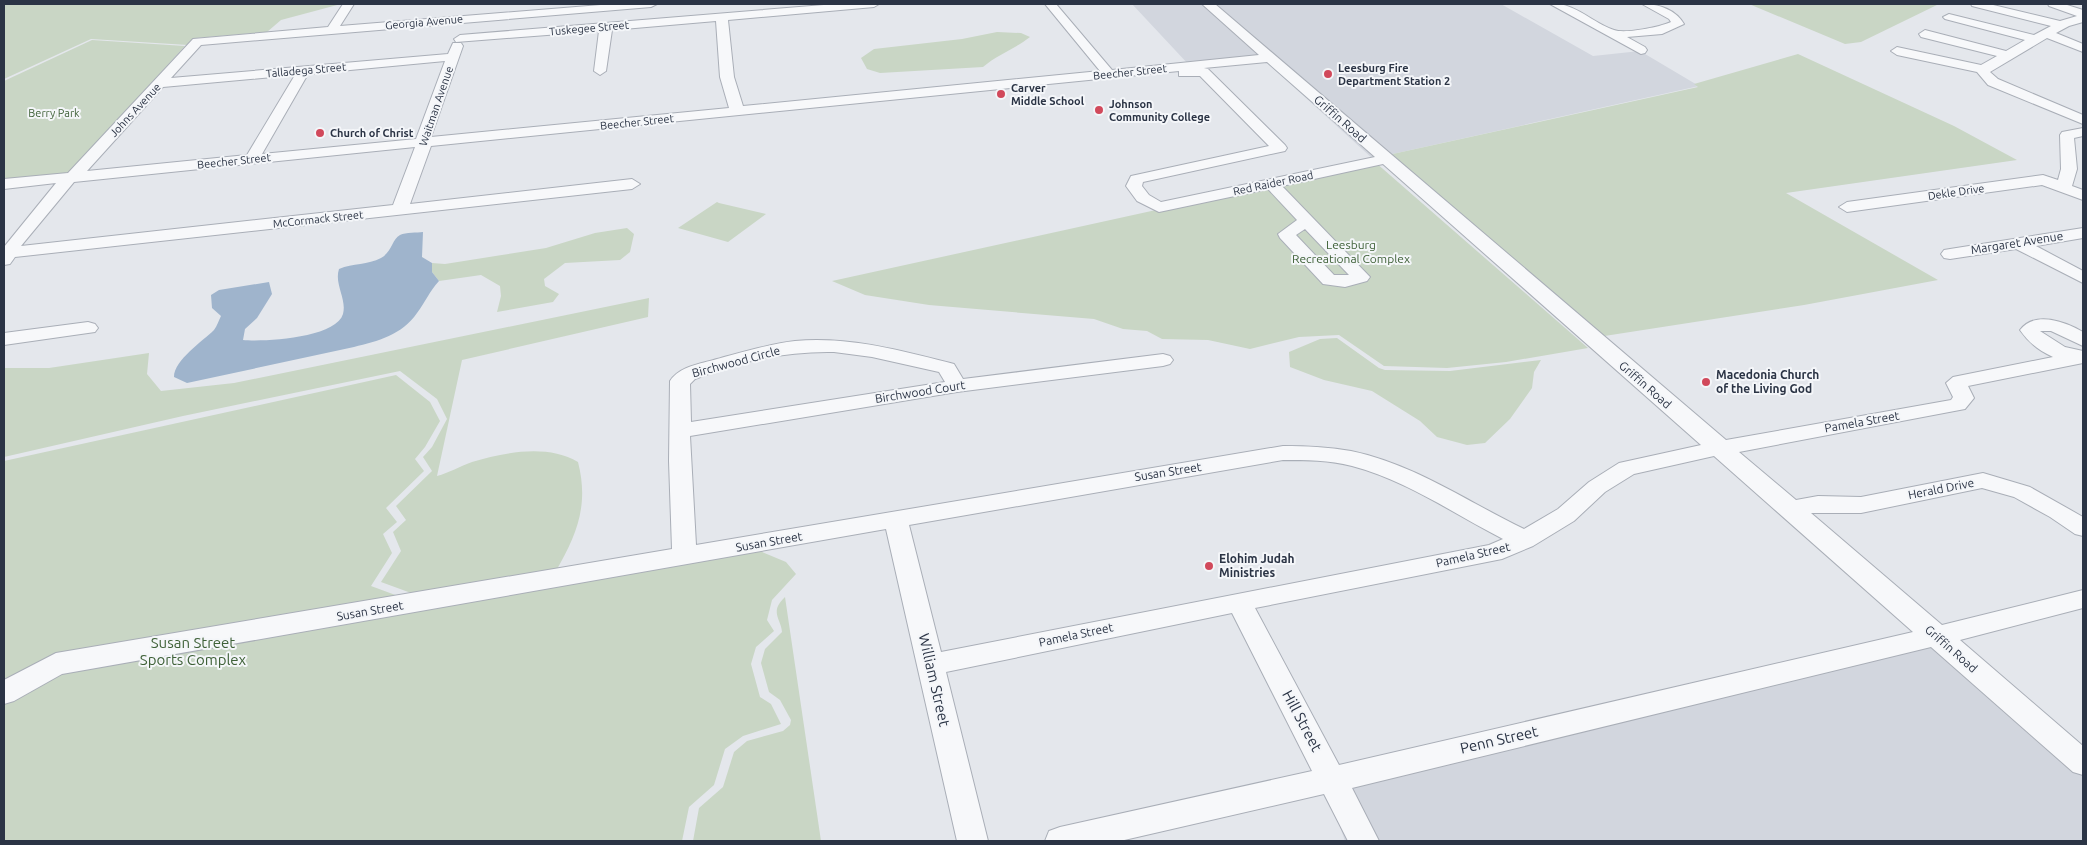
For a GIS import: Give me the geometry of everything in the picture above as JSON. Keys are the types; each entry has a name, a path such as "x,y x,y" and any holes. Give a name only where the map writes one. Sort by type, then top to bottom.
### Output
{"street":[{"path":"332,30 348,4"},
{"name":"Waitman Avenue","path":"400,209 473,4"},
{"name":"Georgia Avenue","path":"197,42 651,4"},
{"path":"716,4 720,17 728,76 737,111"},
{"name":"Tuskegee Street","path":"460,40 874,4"},
{"path":"1050,4 1109,74"},
{"name":"Griffin Road","path":"1208,4 2083,763"},
{"path":"1556,4 1641,50"},
{"path":"1614,35 1662,30 1678,24 1674,17 1648,4"},
{"path":"1976,4 2063,25"},
{"path":"2053,4 2083,16"},
{"path":"1897,51 1983,69 2083,16"},
{"path":"1949,18 2042,37 2083,48"},
{"path":"600,71 606,27"},
{"path":"1925,34 2008,55"},
{"name":"Johns Avenue","path":"5,255 71,178 197,42"},
{"name":"Talladega Street","path":"160,83 453,57"},
{"name":"Beecher Street","path":"4,184 1270,58"},
{"path":"1983,69 1984,76 1993,82 2083,120"},
{"path":"252,159 304,70"},
{"name":"Red Raider Road","path":"904,103 1203,72 1280,148 1136,179 1134,186 1143,198 1159,207 1386,159"},
{"path":"2064,187 2070,169 2067,135 2083,132"},
{"name":"Dekle Drive","path":"1847,207 2035,181 2046,181 2083,195"},
{"path":"1271,183 1306,221"},
{"name":"McCormack Street","path":"5,255 632,184"},
{"name":"Margaret Avenue","path":"1950,254 2083,233"},
{"path":"2018,243 2083,278"},
{"path":"4,339 88,328"},
{"name":"Birchwood Circle","path":"685,557 679,431 681,398 679,388 681,379 685,376 700,370 794,347 825,345 947,368 957,386"},
{"name":"Pamela Street","path":"931,665 1239,602 1493,553 1525,540 1566,515 1616,473 1627,468 1719,448 1958,405 1964,398 1956,383 1960,381 2083,351"},
{"name":"Birchwood Court","path":"679,431 957,386 1163,360"},
{"name":"Susan Street","path":"4,692 56,664 685,557 1106,482 1298,452 1348,458 1397,472 1424,484 1525,540"},
{"name":"Herald Drive","path":"1788,508 1818,504 1861,505 1983,480 2022,492 2058,511 2083,528"},
{"name":"William Street","path":"896,520 972,841"},
{"path":"1937,637 2083,599"},
{"name":"Hill Street","path":"1239,602 1364,841"},
{"name":"Penn Street","path":"1060,841 1332,780 1937,637"}],"shaded area":[{"path":"1132,4 1204,4 1378,157 1373,159 1262,58 1189,65"},
{"path":"1213,4 1501,4 1593,56 1640,51 1699,86 1388,155"},
{"path":"1923,634 2083,774 2083,841 1345,841 1325,784"}],"green space":[{"path":"4,4 341,4 281,20 267,32 196,38 188,45 91,39 4,79"},
{"path":"1749,4 1939,4 1861,42 1845,44"},
{"path":"997,32 1021,33 1030,37 983,67 880,73 867,69 861,58 874,49 962,39"},
{"name":"Berry Park","path":"92,40 185,46 66,176 4,182 4,81"},
{"path":"1798,54 1954,126 2017,160 1786,193 1938,280 1804,305 1598,337 1388,155 1698,87 1694,84"},
{"name":"Leesburg Recreational Complex","path":"1375,162 1588,348 1506,362 1447,368 1384,366 1339,335 1299,337 1250,349 1208,340 1162,339 1147,331 1123,329 1094,319 929,305 865,295 832,281"},
{"path":"717,202 766,214 728,242 678,228"},
{"path":"627,228 634,234 630,252 620,260 565,263 544,279 545,286 559,294 553,302 497,312 501,296 500,286 481,275 439,281 432,272 432,263 445,264 546,248 595,233"},
{"path":"649,298 648,317 462,360 437,476 472,462 512,453 540,451 566,456 578,462 582,492 579,519 570,544 556,571 422,597 381,582 401,551 393,532 406,520 396,506 432,471 423,457 432,447 447,419 437,399 400,371 183,416 4,457 4,368 49,368 149,353 147,374 161,391 234,383"},
{"path":"1337,338 1379,368 1385,370 1450,371 1541,360 1534,372 1532,388 1510,419 1485,443 1467,445 1437,437 1420,421 1372,391 1324,380 1290,367 1289,352 1320,339"},
{"name":"Susan Street Sports Complex","path":"396,375 430,402 440,421 425,447 415,459 424,471 386,508 397,522 383,534 392,553 371,586 417,603 748,546 786,562 796,574 772,600 767,620 774,631 756,647 751,664 760,697 771,704 781,724 743,736 725,749 714,785 689,807 682,841 4,841 4,461"},
{"path":"785,597 821,841 693,841 699,808 723,787 734,752 747,741 783,731 790,725 791,720 780,700 769,692 761,663 765,649 782,632 777,611 780,602"}],"water":[{"path":"423,232 422,257 432,263 432,272 439,281 411,321 397,332 354,347 187,383 174,377 175,371 184,358 216,327 221,316 212,308 211,295 219,290 269,282 272,294 257,318 245,329 243,340 282,339 314,333 338,322 343,314 344,308 338,280 339,269 381,258 400,235"}],"place":[{"name":"Leesburg Fire Department Station 2","path":"1328,74"},
{"name":"Carver Middle School","path":"1001,94"},
{"name":"Johnson Community College","path":"1099,110"},
{"name":"Church of Christ","path":"320,133"},
{"name":"Macedonia Church of the Living God","path":"1706,382"},
{"name":"Elohim Judah Ministries","path":"1209,566"}]}
